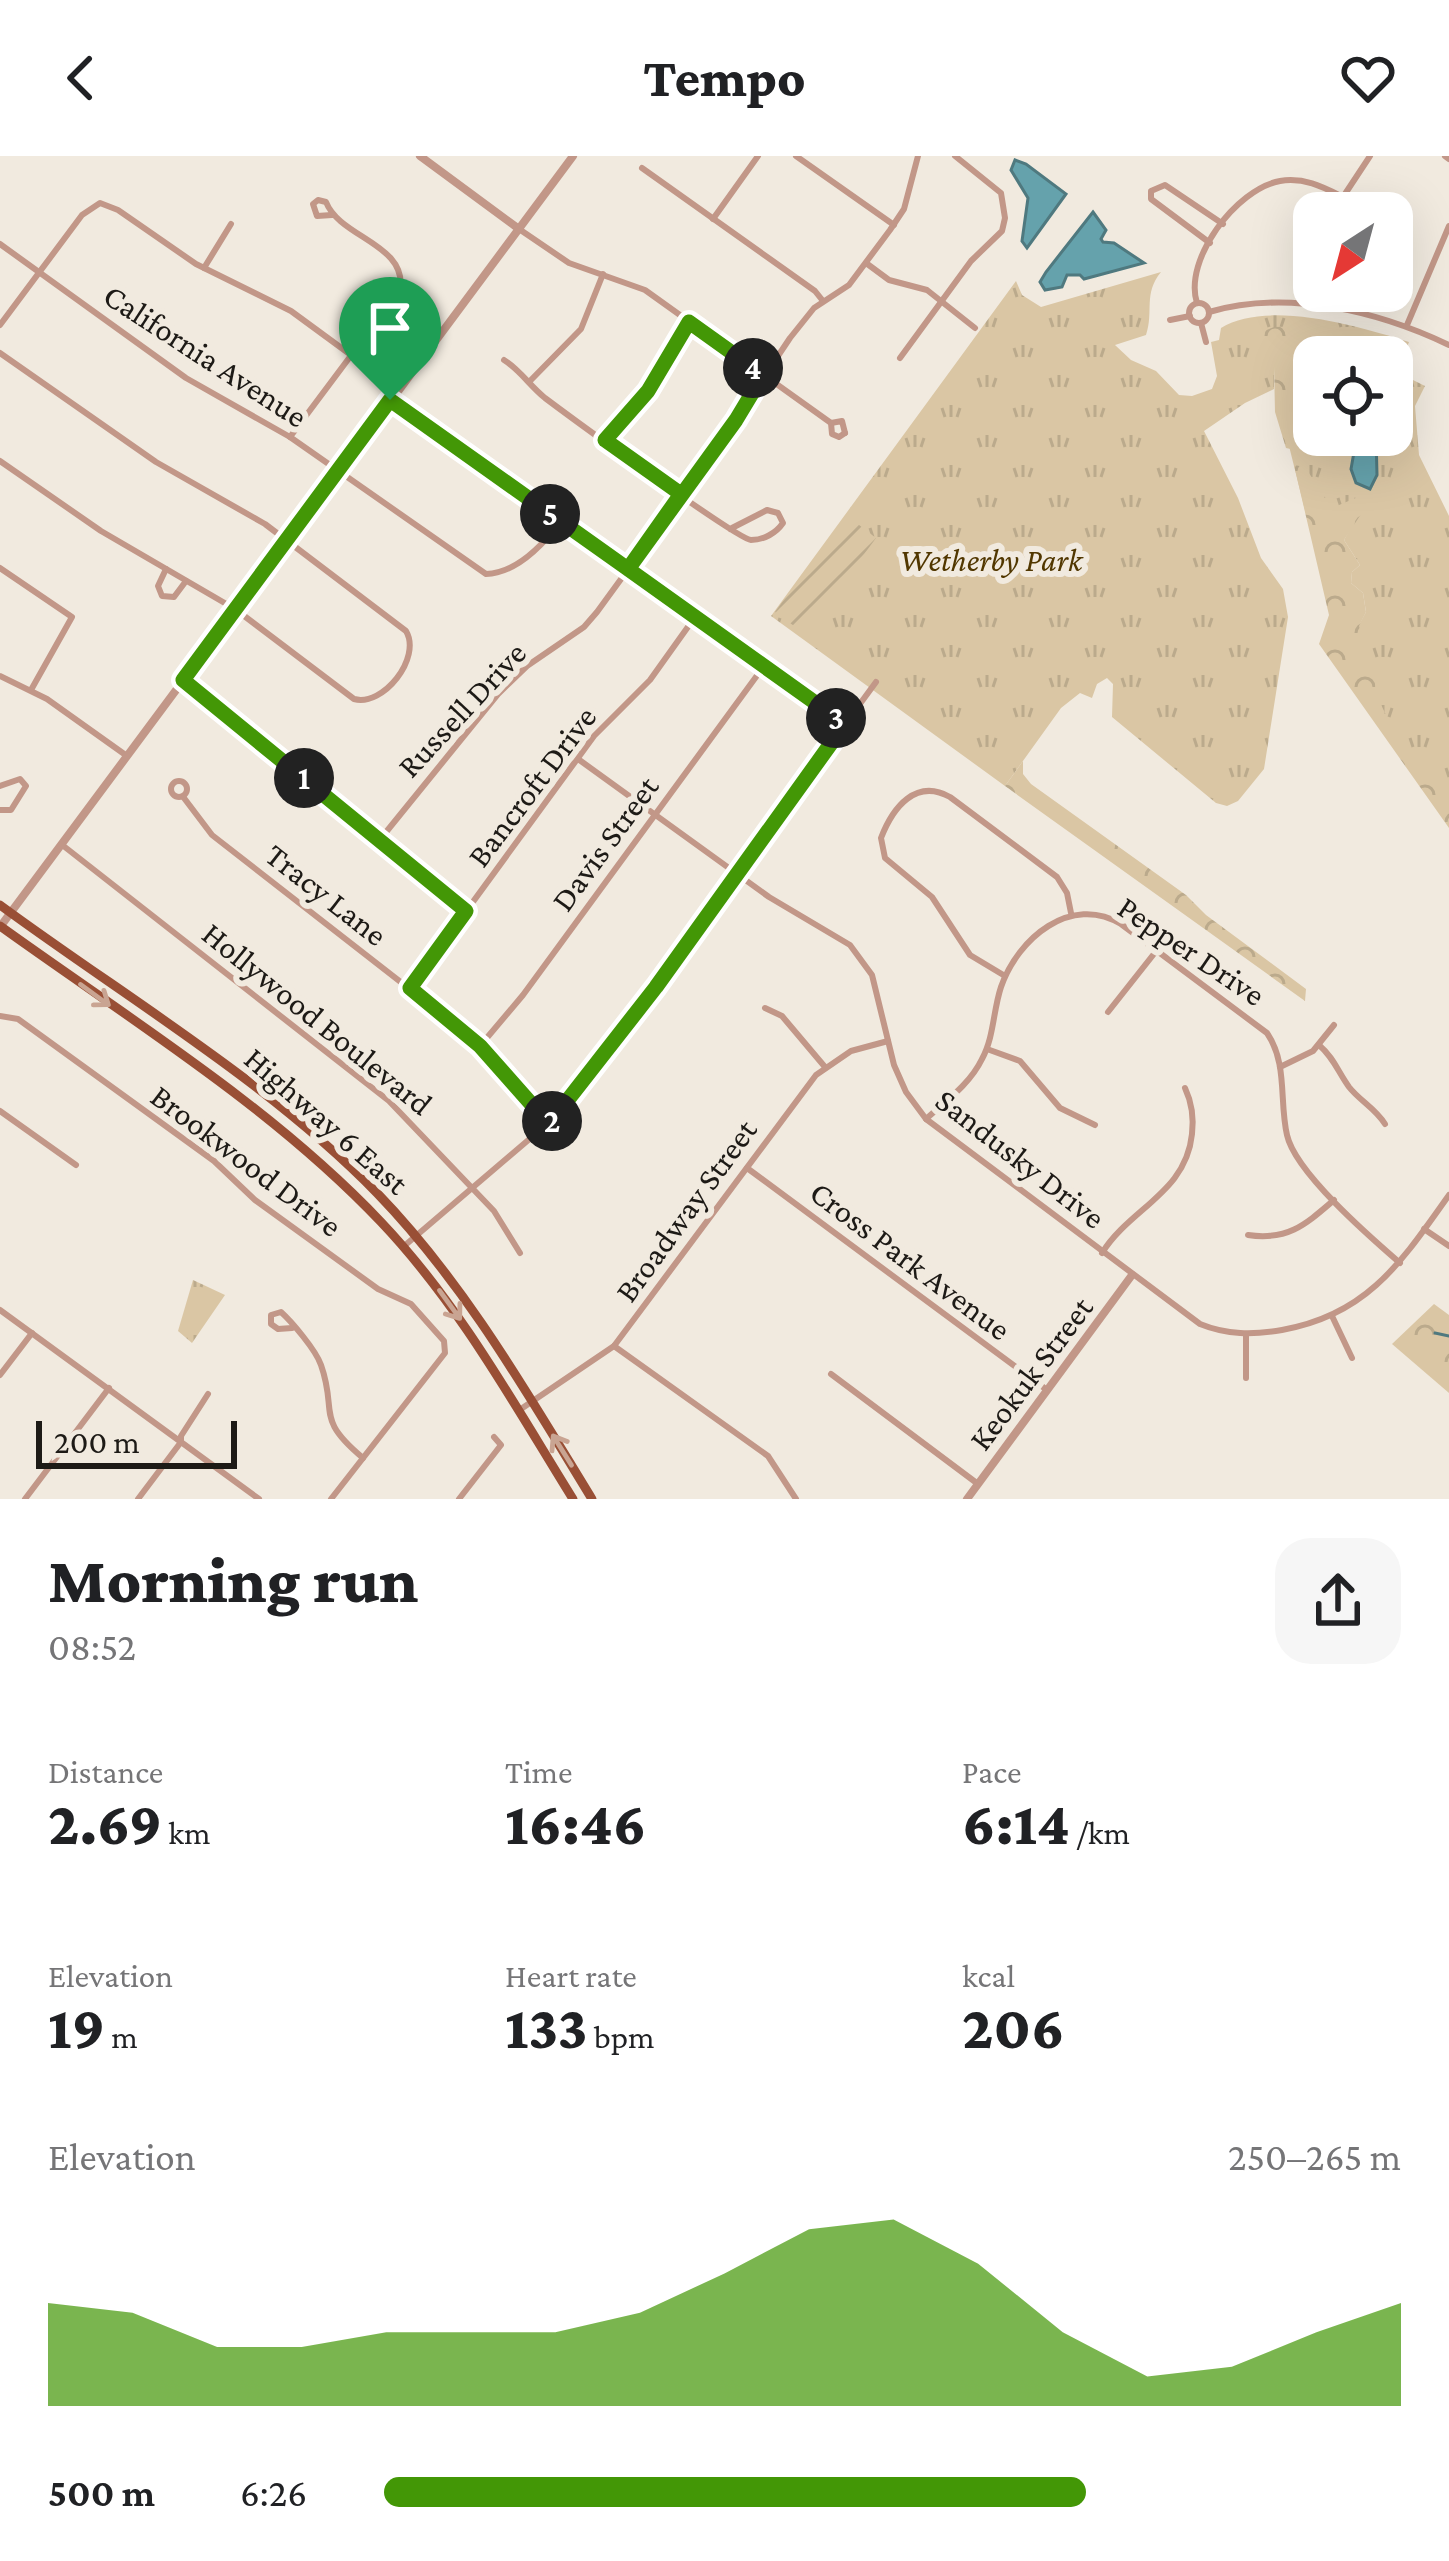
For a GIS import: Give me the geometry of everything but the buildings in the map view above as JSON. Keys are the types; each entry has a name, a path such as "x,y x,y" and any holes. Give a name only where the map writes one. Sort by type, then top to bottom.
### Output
{"main road":[{"name":"Highway 6 East","path":"0,904 299,1123 357,1174 416,1236 470,1304 592,1499"},
{"name":"Highway 6 East","path":"0,926 290,1137 346,1187 404,1247 464,1325 573,1499"}],"street":[{"path":"422,156 560,258 645,290 831,424"},
{"path":"0,926 573,156"},
{"path":"713,219 758,156"},
{"path":"796,156 893,224"},
{"name":"Russell Drive","path":"378,842 498,694 527,666 584,628 805,318 849,285 866,263 904,209 918,156"},
{"path":"900,358 971,261 1002,231 1001,194 956,156"},
{"path":"1346,192 1370,156"},
{"path":"643,168 814,291 824,303"},
{"path":"1209,312 1197,303 1192,286 1196,262 1254,191 1277,182 1318,184 1333,192"},
{"path":"1210,243 1151,199 1151,190 1165,185 1223,224"},
{"path":"0,325 86,210 100,203 118,209 204,268 291,311 351,355"},
{"path":"290,437 400,290 401,273 393,259 332,215"},
{"path":"204,268 231,224"},
{"path":"1407,325 1449,226"},
{"name":"California Avenue","path":"0,244 186,378 290,437 486,574 501,572 539,548 561,521"},
{"path":"866,263 889,280 927,290 976,328"},
{"path":"529,382 581,329 603,274"},
{"path":"1190,316 1197,303"},
{"path":"1201,323 1209,312 1229,307 1293,305"},
{"path":"1347,312 1407,325 1449,345"},
{"path":"1170,320 1190,316 1201,323 1207,342"},
{"path":"605,440 648,391 689,322"},
{"path":"0,352 125,442 287,539 406,631 412,645 410,657 379,697 360,702 236,609 89,524 0,460"},
{"path":"505,360 605,440 730,529 752,540 774,533 783,524 778,514 767,510 730,529"},
{"path":"390,400 845,724"},
{"path":"0,568 72,617 31,690"},
{"path":"166,569 158,586 163,596 174,597 186,580"},
{"name":"Bancroft Drive","path":"410,988 599,730 650,680 695,617"},
{"name":"Davis Street","path":"480,1046 502,1023 764,666"},
{"path":"0,676 31,690 127,756"},
{"path":"183,680 466,911"},
{"path":"404,1247 549,1124 608,1051 876,682"},
{"name":"Sandusky Drive","path":"578,759 736,874 839,936 859,955 878,988 899,1078 926,1119 1200,1324 1246,1334 1294,1328 1332,1316 1372,1291 1400,1263 1449,1195"},
{"path":"0,786 20,779 26,786 11,810 0,810"},
{"path":"1005,976 970,955 932,897 885,858 880,845 884,829 912,793 941,792 1048,869 1062,884 1071,913"},
{"name":"Tracy Lane","path":"184,798 212,835 480,1046 549,1124"},
{"name":"Hollywood Boulevard","path":"61,844 389,1101 474,1188 520,1252"},
{"name":"Pepper Drive","path":"926,1119 973,1074 987,1048 1005,976 1038,934 1071,913 1111,918 1261,1027 1276,1048 1290,1147 1334,1200 1400,1263"},
{"path":"1108,1012 1156,950"},
{"path":"765,1008 782,1016 825,1067"},
{"name":"Brookwood Drive","path":"5,1016 214,1161 255,1200 360,1276 411,1304 444,1341 446,1349 363,1458"},
{"path":"1280,1067 1305,1057 1334,1025"},
{"name":"Broadway Street","path":"518,1411 614,1346 825,1067 851,1051 888,1041"},
{"path":"1319,1046 1385,1124"},
{"path":"987,1048 1020,1061 1060,1108 1095,1125"},
{"path":"1102,1252 1119,1230 1169,1188 1182,1169 1193,1122 1192,1102 1185,1088"},
{"path":"0,1111 76,1165"},
{"name":"Cross Park Avenue","path":"747,1168 1047,1390"},
{"path":"1248,1235 1287,1235 1334,1200"},
{"path":"1424,1229 1449,1246"},
{"name":"Keokuk Street","path":"967,1499 1132,1275"},
{"path":"0,1310 259,1499"},
{"path":"1332,1316 1352,1358"},
{"path":"292,1328 318,1358 333,1427 363,1458 334,1495 347,1499"},
{"path":"0,1375 32,1333"},
{"path":"1246,1334 1246,1378"},
{"path":"614,1346 768,1456 796,1499"},
{"path":"831,1374 978,1484"},
{"path":"25,1499 109,1388"},
{"path":"138,1499 181,1442 208,1394"},
{"path":"459,1499 501,1445 494,1437"}],"green space":[{"name":"Wetherby Park","path":"1161,272 1150,295 1146,335 1115,345 1131,360 1156,371 1179,395 1212,389 1217,376 1211,342 1219,340 1221,328 1240,320 1314,318 1389,336 1293,336 1293,456 1413,456 1413,380 1425,386 1415,406 1419,455 1449,516 1449,818 1341,658 1366,612 1363,593 1351,583 1352,572 1360,565 1344,540 1354,522 1311,534 1280,410 1274,365 1274,389 1204,431 1261,558 1283,589 1288,617 1264,769 1238,801 1227,806 1216,803 1112,717 1113,684 1107,678 1097,684 1092,698 1080,693 1061,708 1005,786 771,616 1016,281 1022,295 1041,307"},
{"path":"1314,326 1314,336 1293,336 1293,450 1286,448 1275,412 1274,365 1262,332"},
{"path":"1294,465 1305,467 1332,508 1358,497 1365,508 1344,540 1360,565 1352,572 1351,583 1363,593 1366,612 1359,626 1376,667 1375,692 1395,734 1430,765 1438,782 1449,780 1449,828 1319,644 1329,615"},
{"path":"846,515 876,538 805,634 775,612"},
{"path":"1023,761 1023,774 1031,784 1186,895 1306,989 1305,1001 1005,786"},
{"path":"193,1280 225,1295 192,1343 178,1331"},
{"path":"1434,1304 1449,1315 1449,1393 1392,1344"}],"water":[{"path":"1015,160 1066,194 1027,248 1022,241 1028,198 1011,170"},
{"path":"1093,212 1106,230 1103,242 1114,243 1144,263 1084,279 1067,275 1062,287 1045,290 1040,282 1046,272"},
{"path":"1353,456 1377,456 1377,475 1370,489 1356,483"}],"waterway":[{"path":"1435,1333 1449,1336"}],"route":[{"path":"390,400 183,680 466,911 410,988 480,1046 549,1124 656,987 845,724 628,569 681,494 698,469 736,420 763,375 689,322 648,391 605,440 681,494 634,561 628,569 390,400"}]}
